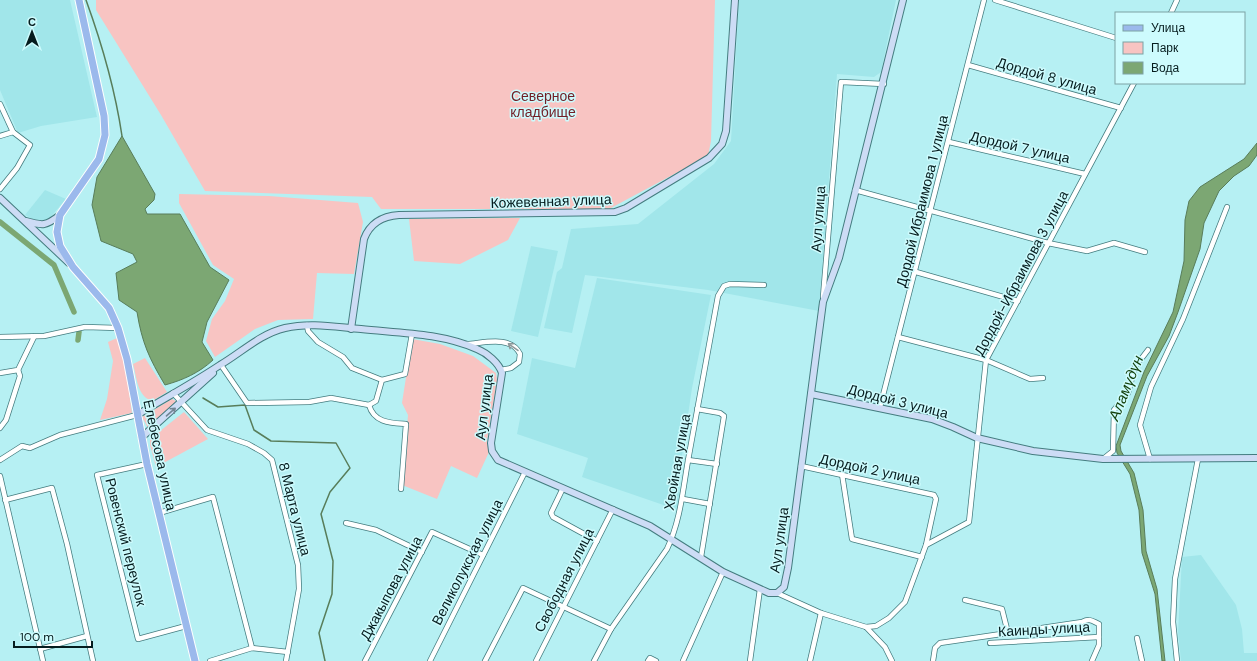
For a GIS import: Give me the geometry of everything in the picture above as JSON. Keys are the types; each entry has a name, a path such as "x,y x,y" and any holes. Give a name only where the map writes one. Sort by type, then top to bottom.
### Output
{"main road":[{"path":"22,219 41,226 50,223 60,215 98,159 105,135 104,116 79,0"},
{"name":"Кожевенная улица","path":"351,328 364,239 370,227 380,220 399,215 614,212 626,208 710,158 722,144 726,131 735,0"},
{"path":"823,302 839,258 855,190 884,84 903,0"},
{"path":"0,198 73,267"},
{"name":"Елебесова улица","path":"60,215 57,232 60,246 73,267 109,308 118,328 127,359 147,464 195,661"},
{"name":"Аул улица","path":"221,365 252,343 269,334 285,328 307,325 412,334 464,344 483,353 501,370 502,378 491,443 492,451 498,460 650,526 723,572 769,593 777,593 782,590 785,584 823,302"},
{"path":"137,415 221,365"},
{"path":"142,437 182,403 221,365"},
{"name":"Дордой 3 улица","path":"811,394 932,419 977,438 1033,451 1105,459 1257,458"}],"street":[{"name":"Дордой Ибраимова 1 улица","path":"880,408 916,272 984,0"},
{"path":"995,0 1115,38"},
{"path":"1171,12 1177,0"},
{"name":"Дордой 8 улица","path":"968,66 1121,108"},
{"name":"Аул улица","path":"823,302 841,82 884,84"},
{"name":"Дордой-Ибраимова 3 улица","path":"926,545 968,522 986,360 1133,84"},
{"path":"0,104 13,132 30,145 17,168 0,189"},
{"path":"0,136 13,132"},
{"name":"Дордой 7 улица","path":"949,142 1085,174"},
{"path":"855,190 1048,244 1087,251 1114,243 1145,252"},
{"path":"1150,459 1140,425 1151,387 1183,320 1227,207"},
{"path":"916,272 1018,301"},
{"name":"Хвойная улица","path":"594,661 611,629 667,549 672,539 683,499 688,460 718,296 724,286 730,284 764,285"},
{"path":"307,325 308,331 318,342 343,357 352,368 382,380 406,374 412,334"},
{"path":"0,337 34,337 85,328 118,328"},
{"path":"0,428 6,420 20,376 18,370 34,337"},
{"path":"898,338 986,360 1030,379 1043,378"},
{"path":"464,344 495,342 513,346 520,354 519,362 512,368 501,370"},
{"path":"1105,459 1113,451 1114,410 1128,393 1135,367 1148,350"},
{"path":"221,365 248,403 308,402 331,398 369,405 376,400 382,380"},
{"path":"0,374 18,370"},
{"name":"8 Марта улица","path":"173,393 207,430 248,444 264,453 272,460 276,470 298,565 299,589 286,661"},
{"path":"369,405 371,412 384,423 406,424 401,489"},
{"path":"697,409 720,413 724,416 701,557"},
{"path":"0,460 22,446 30,448 60,435 137,415"},
{"path":"1177,661 1173,622 1175,579 1198,459"},
{"path":"688,460 717,464"},
{"name":"Ровенский переулок","path":"147,464 97,475 138,639 186,626"},
{"name":"Дордой 2 улица","path":"801,466 934,495 936,499 926,545"},
{"name":"Великолукская улица","path":"430,661 525,472"},
{"path":"842,474 852,539 922,557"},
{"path":"0,476 43,661"},
{"path":"5,500 52,488 67,544 93,661"},
{"path":"563,488 551,513 552,517 597,540"},
{"path":"159,513 213,497 252,648"},
{"path":"683,499 710,504"},
{"name":"Свободная улица","path":"536,661 613,509"},
{"path":"346,523 376,530 422,552"},
{"name":"Джакыпова улица","path":"365,661 432,532 483,555"},
{"path":"777,593 821,613 866,627 876,626 889,618 905,602 913,585 926,545"},
{"path":"683,661 723,572"},
{"path":"485,661 523,588 611,629"},
{"path":"750,661 760,589"},
{"path":"964,600 1002,609 1008,633"},
{"path":"810,661 821,613"},
{"path":"933,661 935,648 940,643 1092,620 1099,624 1098,645 1092,661"},
{"path":"866,627 885,646 892,661"},
{"path":"40,649 87,636"},
{"name":"Каинды улица","path":"990,643 1099,637"},
{"path":"1137,638 1142,661"},
{"path":"210,661 252,648 288,652"},
{"path":"648,661 650,658 656,661"}],"shaded area":[{"path":"0,0 70,0 97,117 41,126 18,133 0,90"},
{"path":"739,0 896,0 881,72 874,77 837,74 819,311 708,290 585,275 572,333 544,328 557,272 562,268 571,229 638,224 714,164 731,141"},
{"path":"45,190 66,199 48,220 40,223 25,215"},
{"path":"531,246 558,251 538,337 511,331"},
{"path":"597,278 711,295 692,388 681,463 678,510 582,477 588,458 517,434 532,358 575,368"},
{"path":"1201,555 1236,605 1242,629 1244,653 1257,653 1257,661 1181,661 1178,632 1182,557"}],"green space":[{"name":"Северное кладбище","path":"96,0 715,0 711,141 708,156 609,209 381,209 372,197 205,191 161,115 96,10"},
{"path":"179,194 269,196 358,203 363,222 354,274 317,273 313,319 278,320 255,329 215,357 206,341 212,319 225,301 234,279 213,265 179,203"},
{"path":"520,218 508,240 460,264 414,261 409,219"},
{"path":"117,338 125,363 132,413 100,420 107,399 113,361 108,342"},
{"path":"412,339 440,344 473,356 496,373 497,381 487,440 489,452 477,478 451,466 437,499 402,485 408,415 402,403"},
{"path":"145,358 167,392 152,401 147,399 140,391 133,364"},
{"path":"172,399 176,401 175,403 148,428 142,417"},
{"path":"184,412 208,439 156,467 150,445 150,439"}],"water":[{"path":"122,136 155,194 154,200 145,209 147,214 180,214 210,267 229,280 207,322 202,342 213,360 190,376 165,385 147,350 141,333 137,312 119,300 116,273 137,262 133,254 101,241 92,205 97,177"},
{"path":"1257,143 1257,155 1249,166 1234,176 1219,191 1204,223 1200,249 1169,336 1147,376 1120,445 1121,451 1134,473 1143,510 1146,551 1157,589 1165,661 1162,661 1155,594 1142,553 1139,510 1130,474 1117,453 1116,446 1144,372 1173,312 1184,261 1185,220 1189,201 1200,187 1244,159"}],"waterway":[{"path":"86,0 107,67 116,101 122,136"},
{"path":"0,222 54,265 74,312"},
{"path":"78,340 79,332"},
{"path":"203,398 218,407 245,405 254,430 271,441 336,443 350,468 330,492 321,514 333,561 332,594 319,633 325,661"}],"water label":[{"name":"Аламүдүн","path":"1126,388"}]}
